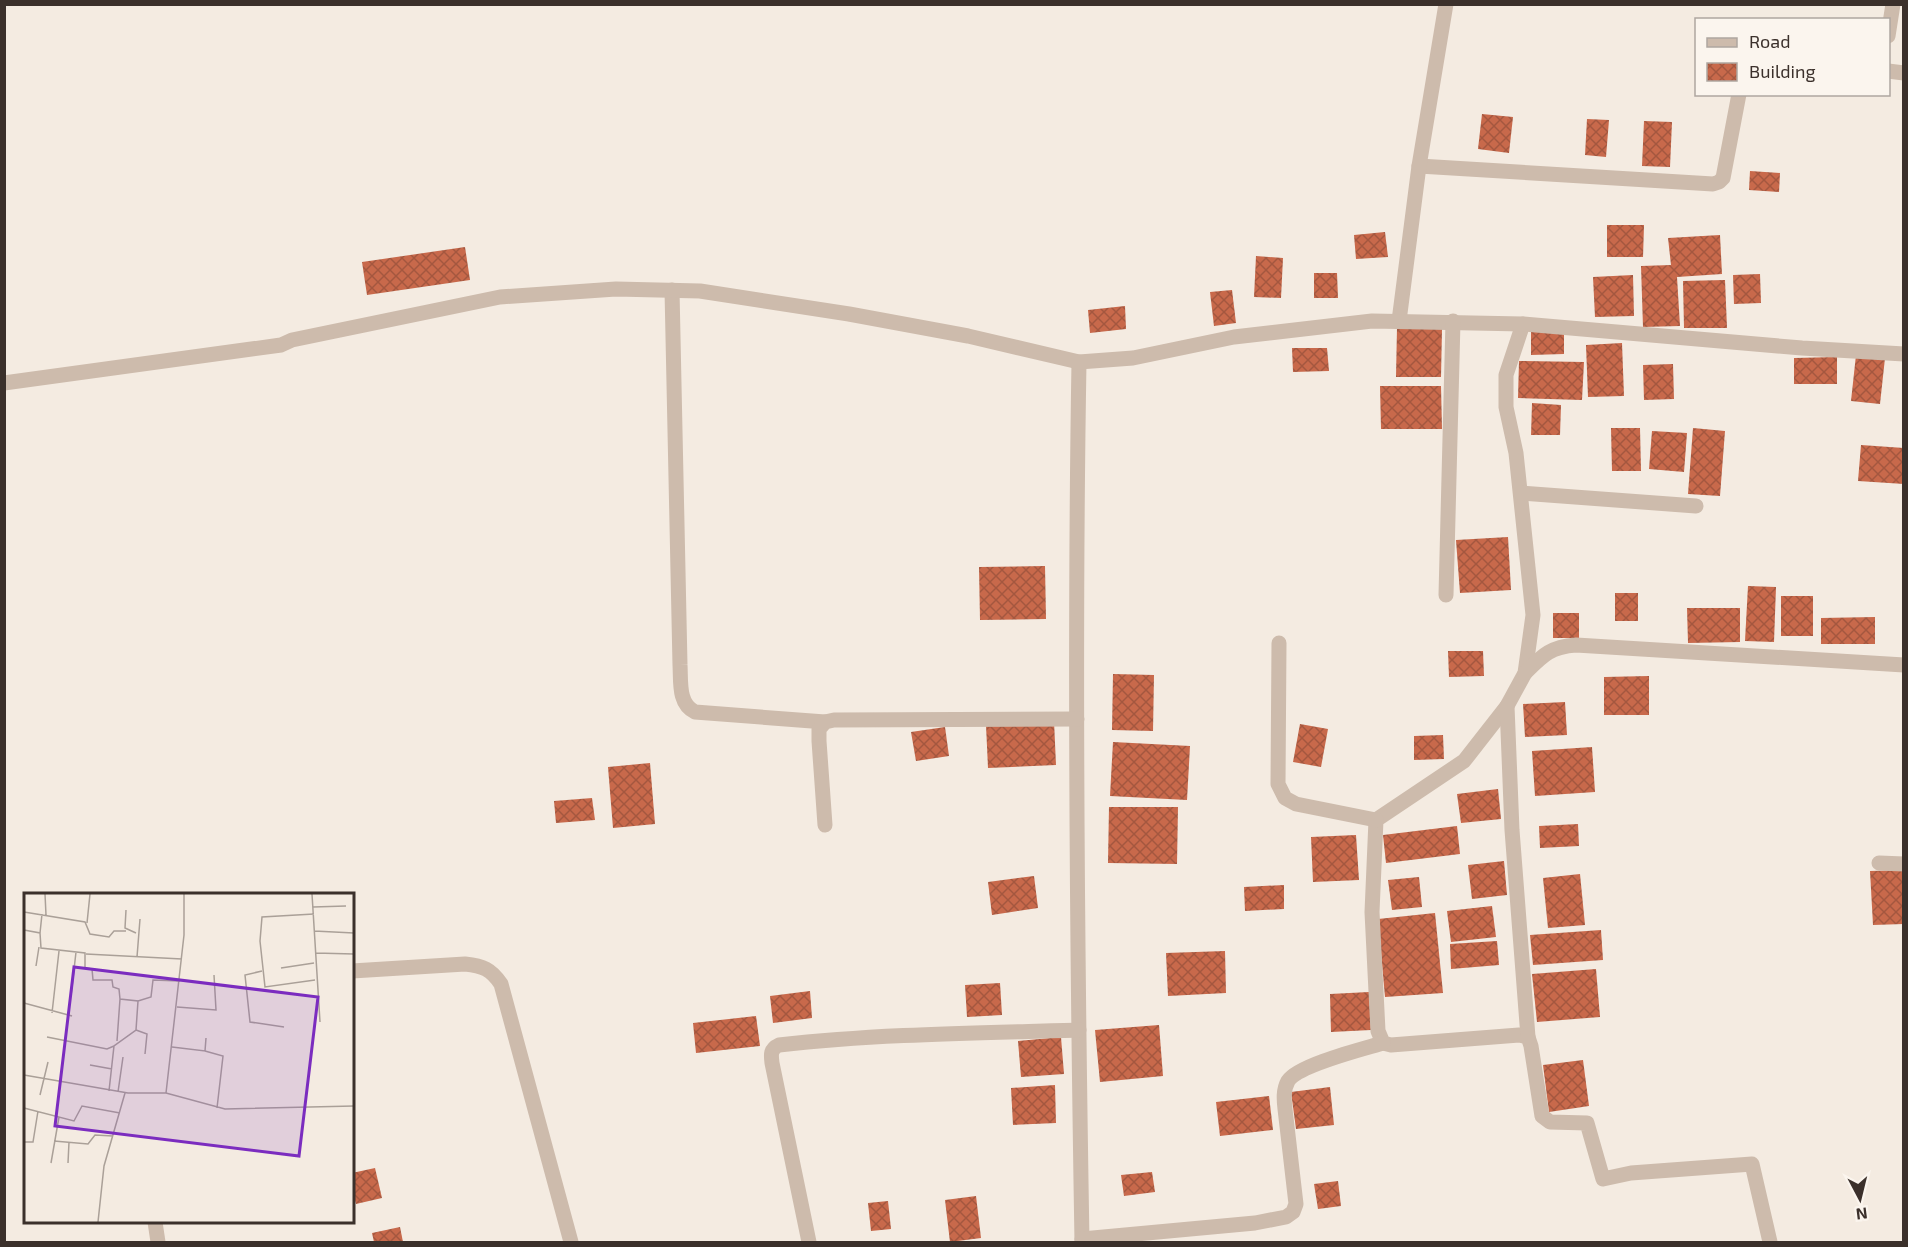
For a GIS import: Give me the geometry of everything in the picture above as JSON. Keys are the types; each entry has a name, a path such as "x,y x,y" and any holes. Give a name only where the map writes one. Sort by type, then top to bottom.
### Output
{"street":[{"path":"1399,321 1419,166 1446,4"},
{"path":"1890,23 1893,4"},
{"path":"1419,166 1713,184 1723,178 1739,96"},
{"path":"4,383 281,345 292,340 500,297 616,289 700,291 849,314 968,336 1079,362 1133,358 1234,337 1372,321 1523,324 1790,347 1904,354"},
{"path":"672,290 680,665 683,700 687,708 695,712 825,722 1077,719"},
{"path":"1446,595 1453,321"},
{"path":"1523,324 1506,375 1506,407 1516,453 1533,615 1525,673"},
{"path":"1079,362 1076,534 1082,1241 1255,1223 1286,1217 1293,1212 1296,1204 1284,1094 1288,1081 1299,1070 1383,1043 1391,1045 1519,1035 1528,1037"},
{"path":"1521,493 1696,506"},
{"path":"1279,642 1278,784 1285,798 1296,804 1376,820 1464,761 1507,706 1525,673 1544,654 1559,646 1576,645 1904,665"},
{"path":"1507,706 1512,830 1528,1037 1542,1116 1550,1122 1587,1123 1603,1179 1630,1173 1752,1164 1770,1242"},
{"path":"825,722 819,729 825,825"},
{"path":"1376,820 1372,912 1378,1031 1383,1043"},
{"path":"1879,864 1904,864"},
{"path":"354,971 465,964 484,966 494,974 501,984 570,1242"},
{"path":"809,1242 772,1064 771,1052 774,1047 860,1038 1079,1030"},
{"path":"155,1223 158,1242"}],"building":[{"path":"1482,114 1513,117 1509,153 1478,149"},
{"path":"1587,119 1609,120 1606,157 1585,155"},
{"path":"1644,121 1672,122 1670,167 1642,166"},
{"path":"1750,171 1780,173 1779,192 1749,190"},
{"path":"1607,225 1644,225 1643,257 1607,257"},
{"path":"1385,232 1388,257 1356,259 1354,235"},
{"path":"1720,235 1722,274 1677,277 1680,326 1643,327 1641,266 1671,265 1668,238"},
{"path":"465,247 470,280 367,295 362,262"},
{"path":"1256,256 1283,258 1281,298 1254,297"},
{"path":"1314,273 1337,273 1338,298 1314,298"},
{"path":"1760,274 1761,303 1734,304 1733,275"},
{"path":"1633,275 1634,316 1595,317 1593,277"},
{"path":"1725,280 1727,328 1684,328 1683,281"},
{"path":"1232,290 1236,323 1214,326 1210,292"},
{"path":"1125,306 1126,329 1090,333 1088,310"},
{"path":"1397,328 1442,329 1441,377 1396,377"},
{"path":"1531,329 1564,329 1564,354 1531,355"},
{"path":"1622,343 1624,396 1588,397 1586,345"},
{"path":"1292,348 1327,348 1329,371 1293,372"},
{"path":"1856,355 1885,358 1880,404 1851,401"},
{"path":"1837,357 1837,384 1794,384 1794,358"},
{"path":"1519,361 1584,362 1582,400 1518,398"},
{"path":"1673,364 1674,399 1644,400 1643,365"},
{"path":"1380,386 1441,386 1442,429 1381,429"},
{"path":"1532,403 1561,405 1560,435 1531,435"},
{"path":"1611,428 1640,428 1641,471 1612,471"},
{"path":"1693,428 1725,431 1720,496 1688,494"},
{"path":"1652,431 1687,433 1684,472 1649,469"},
{"path":"1861,445 1904,448 1904,484 1858,481"},
{"path":"1508,537 1511,590 1460,593 1456,540"},
{"path":"1045,566 1046,619 980,620 979,567"},
{"path":"1748,586 1776,587 1774,642 1745,641"},
{"path":"1615,593 1638,593 1638,621 1615,621"},
{"path":"1781,596 1813,596 1813,636 1781,636"},
{"path":"1687,608 1740,608 1740,642 1688,643"},
{"path":"1553,613 1579,613 1579,638 1553,638"},
{"path":"1875,617 1875,644 1821,644 1821,618"},
{"path":"1448,651 1483,651 1484,676 1449,677"},
{"path":"1113,674 1154,675 1153,731 1112,730"},
{"path":"1649,676 1649,715 1604,715 1604,677"},
{"path":"1565,702 1567,735 1525,737 1523,704"},
{"path":"1054,721 1056,765 988,768 986,725"},
{"path":"1300,724 1328,729 1321,767 1293,762"},
{"path":"945,727 949,756 916,761 911,732"},
{"path":"1443,735 1444,759 1414,760 1414,736"},
{"path":"1113,742 1190,746 1187,800 1110,796"},
{"path":"1592,747 1595,792 1535,796 1532,751"},
{"path":"650,763 655,824 613,828 608,767"},
{"path":"1498,789 1501,819 1461,823 1457,794"},
{"path":"592,798 595,820 556,823 554,801"},
{"path":"1109,807 1178,807 1177,864 1108,863"},
{"path":"1578,824 1579,846 1540,848 1539,826"},
{"path":"1457,826 1460,854 1386,863 1383,835"},
{"path":"1356,835 1359,880 1313,882 1311,837"},
{"path":"1504,861 1507,895 1472,899 1468,865"},
{"path":"1904,870 1904,924 1873,925 1870,871"},
{"path":"1580,874 1585,925 1548,928 1543,878"},
{"path":"1034,876 1038,908 992,915 988,882"},
{"path":"1419,877 1422,907 1392,910 1388,880"},
{"path":"1284,885 1284,909 1245,911 1244,887"},
{"path":"1492,906 1496,937 1451,942 1447,911"},
{"path":"1435,913 1443,993 1385,997 1378,919"},
{"path":"1601,930 1603,960 1533,965 1530,935"},
{"path":"1497,941 1499,965 1451,969 1450,944"},
{"path":"1225,951 1226,993 1168,996 1166,953"},
{"path":"1596,969 1600,1017 1537,1022 1532,974"},
{"path":"1000,983 1002,1015 967,1017 965,985"},
{"path":"810,991 812,1018 773,1023 770,996"},
{"path":"1369,992 1371,1030 1331,1032 1330,994"},
{"path":"756,1016 760,1046 696,1053 693,1023"},
{"path":"1159,1025 1163,1076 1100,1082 1095,1030"},
{"path":"1061,1037 1064,1074 1021,1077 1018,1041"},
{"path":"1583,1060 1589,1106 1549,1112 1543,1065"},
{"path":"1055,1085 1056,1123 1013,1125 1011,1088"},
{"path":"1330,1087 1334,1125 1296,1129 1291,1092"},
{"path":"1269,1096 1273,1130 1220,1136 1216,1102"},
{"path":"375,1168 382,1198 356,1204 354,1173"},
{"path":"1152,1172 1155,1192 1124,1196 1121,1175"},
{"path":"1338,1181 1341,1206 1318,1209 1314,1184"},
{"path":"976,1196 981,1238 950,1242 945,1200"},
{"path":"888,1201 891,1229 871,1231 868,1203"},
{"path":"400,1227 403,1242 374,1242 372,1233"}]}
